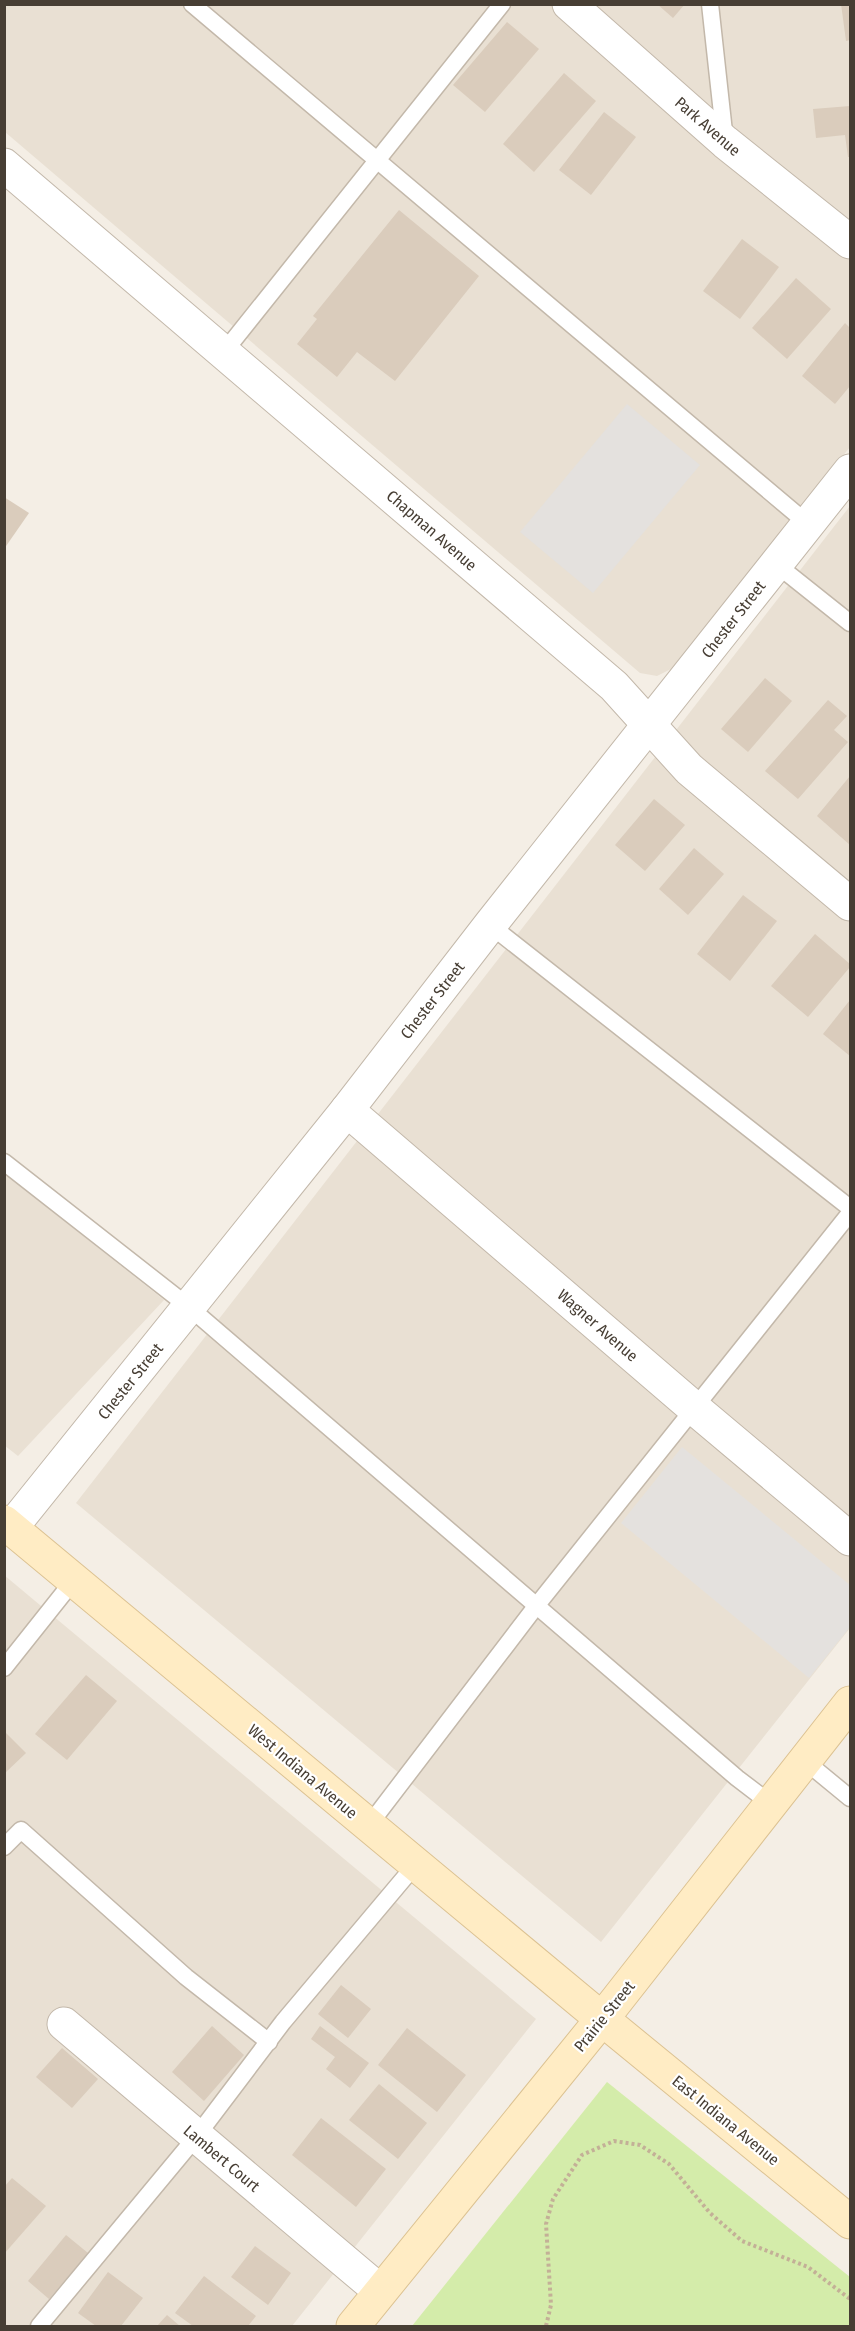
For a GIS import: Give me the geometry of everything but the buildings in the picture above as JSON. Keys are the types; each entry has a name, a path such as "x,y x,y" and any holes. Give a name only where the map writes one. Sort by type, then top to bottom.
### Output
{"street":[{"name":"Park Avenue","path":"569,4 725,142 850,242"},
{"name":"Chapman Avenue","path":"4,165 614,686 689,769 850,904"},
{"name":"Chester Street","path":"8,1525 189,1307 347,1110 490,925 850,471"},
{"name":"Wagner Avenue","path":"347,1110 850,1539"},
{"name":"West Indiana Avenue","path":"8,1525 602,2019"},
{"name":"Prairie Street","path":"353,2326 602,2019 850,1703"},
{"name":"East Indiana Avenue","path":"602,2019 846,2209"},
{"name":"Lambert Court","path":"64,2024 380,2291"}],"lane":[{"path":"192,4 807,524"},
{"path":"224,352 502,4"},
{"path":"710,4 725,142"},
{"path":"776,564 850,623"},
{"path":"369,1825 537,1605 850,1210 490,925"},
{"path":"4,1161 189,1307 771,1804"},
{"path":"4,1668 74,1580"},
{"path":"805,1761 850,1798"},
{"path":"4,1847 21,1830 186,1977 269,2042"},
{"path":"39,2326 196,2137 283,2022 416,1864"}],"path":[{"path":"546,2326 551,2305 546,2224 553,2199 582,2155 614,2141 640,2145 669,2163 710,2213 742,2241 808,2267 850,2299"}],"shaded area":[{"path":"5,5 850,5 850,447 671,669 657,676 640,673 5,132"},
{"path":"627,404 700,465 593,593 520,532"},
{"path":"850,506 850,1628 601,1942 76,1503"},
{"path":"4,1173 164,1300 18,1456 4,1445"},
{"path":"682,1447 850,1585 850,1627 809,1678 621,1523"},
{"path":"4,1575 536,2019 292,2326 5,2326"}],"green space":[{"path":"607,2082 850,2277 850,2326 412,2326"}]}
